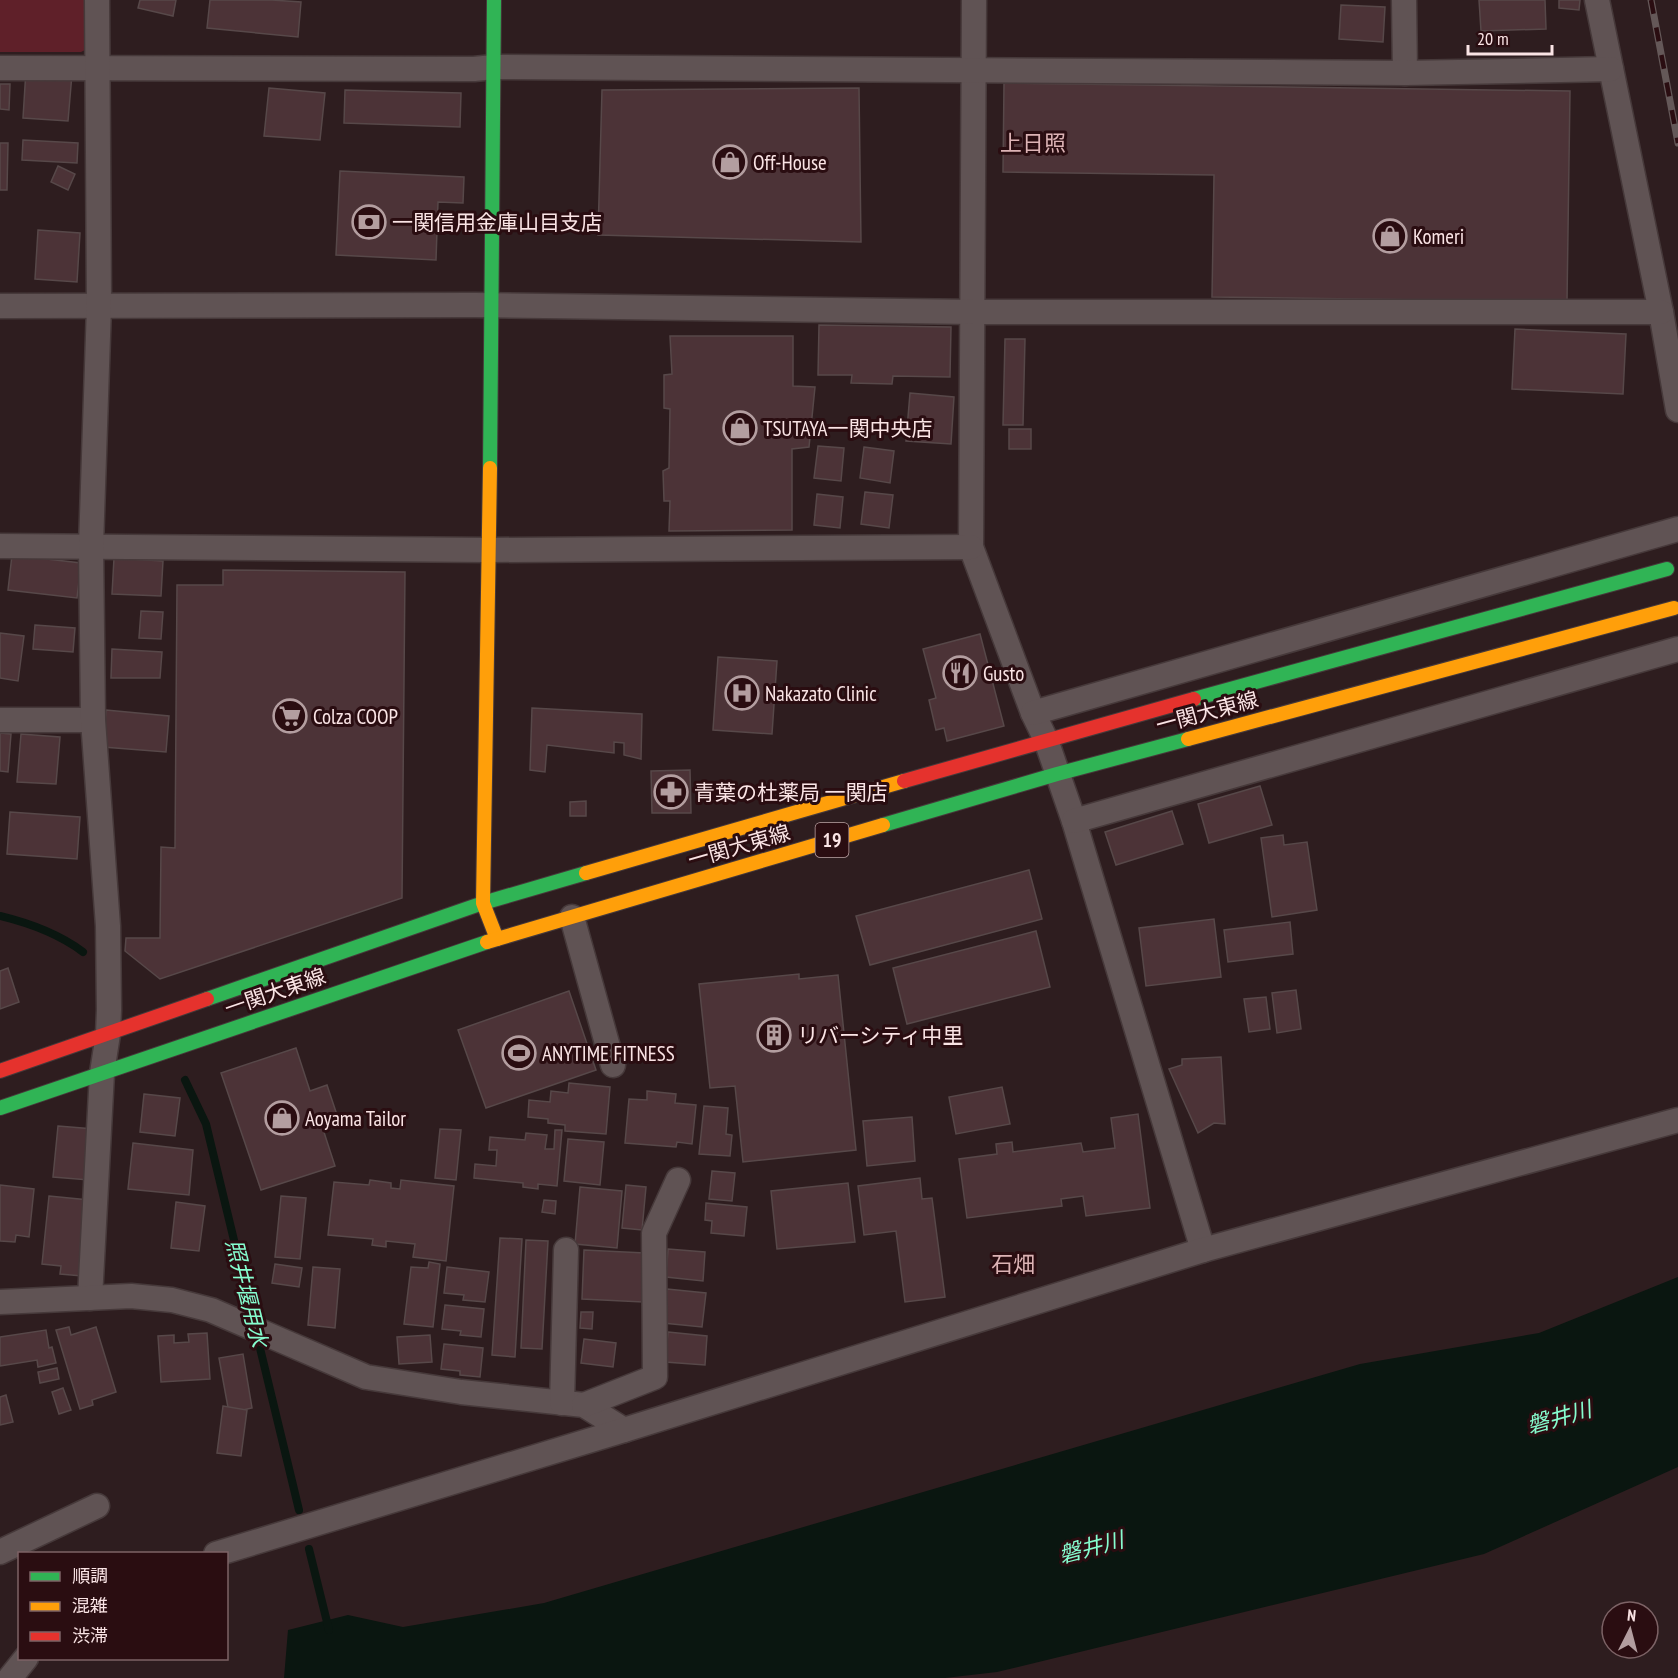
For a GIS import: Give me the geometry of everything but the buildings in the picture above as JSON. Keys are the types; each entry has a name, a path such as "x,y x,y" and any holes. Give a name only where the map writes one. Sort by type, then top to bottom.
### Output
{"main road":[{"path":"494,0 493,305 483,903 497,939"},
{"name":"一関大東線","path":"0,1071 483,903 1046,740 1667,569"},
{"name":"一関大東線","path":"0,1108 497,939 1057,774 1674,608"}],"street":[{"path":"90,1298 102,1073 108,1034 108,926 93,720 91,546 99,306 97,0"},
{"path":"974,0 974,312 970,547 1033,713 1046,740 1074,821 1203,1250"},
{"path":"1404,0 1405,73"},
{"path":"1598,0 1661,312 1678,410"},
{"path":"0,68 474,69 494,66 1405,73 1611,69"},
{"path":"0,306 493,305 974,312 1661,312"},
{"path":"1033,713 1678,530"},
{"path":"0,546 489,550 970,547"},
{"path":"1074,821 1678,649"},
{"path":"0,720 93,720"},
{"path":"572,917 613,1065"},
{"path":"223,1552 1203,1250 1678,1120"},
{"path":"573,1404 655,1377 654,1233 678,1180"},
{"path":"566,1250 573,1404"},
{"path":"0,1302 131,1296 172,1300 211,1310 366,1377 461,1392 573,1404 624,1430"},
{"path":"0,1551 97,1506"},
{"path":"10,1678 25,1660"}],"shaded area":[{"path":"0,0 91,0 91,47 81,52 0,52"}],"water":[{"name":"磐井川","path":"1678,1277 1678,1467 1484,1554 997,1672 945,1678 284,1678 288,1630 348,1615 403,1627 544,1603 1360,1364 1539,1333"}],"waterway":[{"name":"照井堰用水","path":"0,916 43,930 83,952"},
{"name":"照井堰用水","path":"185,1080 206,1124 299,1510"},
{"name":"照井堰用水","path":"309,1549 329,1630"}],"railway":[{"path":"1651,0 1678,143"}],"traffic: fast":[{"path":"490,468 494,0"},
{"path":"1194,699 1667,569"},
{"path":"883,825 1057,774 1188,739"},
{"path":"207,999 483,903 586,873"},
{"path":"0,1108 487,942"}],"traffic: slow":[{"path":"490,468 483,903 497,939"},
{"path":"1188,739 1674,608"},
{"path":"586,873 904,781"},
{"path":"487,942 883,825"}],"traffic: jam":[{"path":"904,781 1194,699"},
{"path":"0,1071 207,999"}],"place":[{"name":"Off-House","path":"730,162"},
{"name":"一関信用金庫山目支店","path":"369,222"},
{"name":"Komeri","path":"1390,236"},
{"name":"TSUTAYA一関中央店","path":"740,428"},
{"name":"Gusto","path":"960,673"},
{"name":"Nakazato Clinic","path":"742,693"},
{"name":"Colza COOP","path":"290,716"},
{"name":"青葉の杜薬局 一関店","path":"671,792"},
{"name":"リバーシティ中里","path":"774,1035"},
{"name":"ANYTIME FITNESS","path":"519,1053"},
{"name":"Aoyama Tailor","path":"282,1118"}],"district":[{"name":"上日照","path":"1033,143"},
{"name":"石畑","path":"1013,1264"}]}
